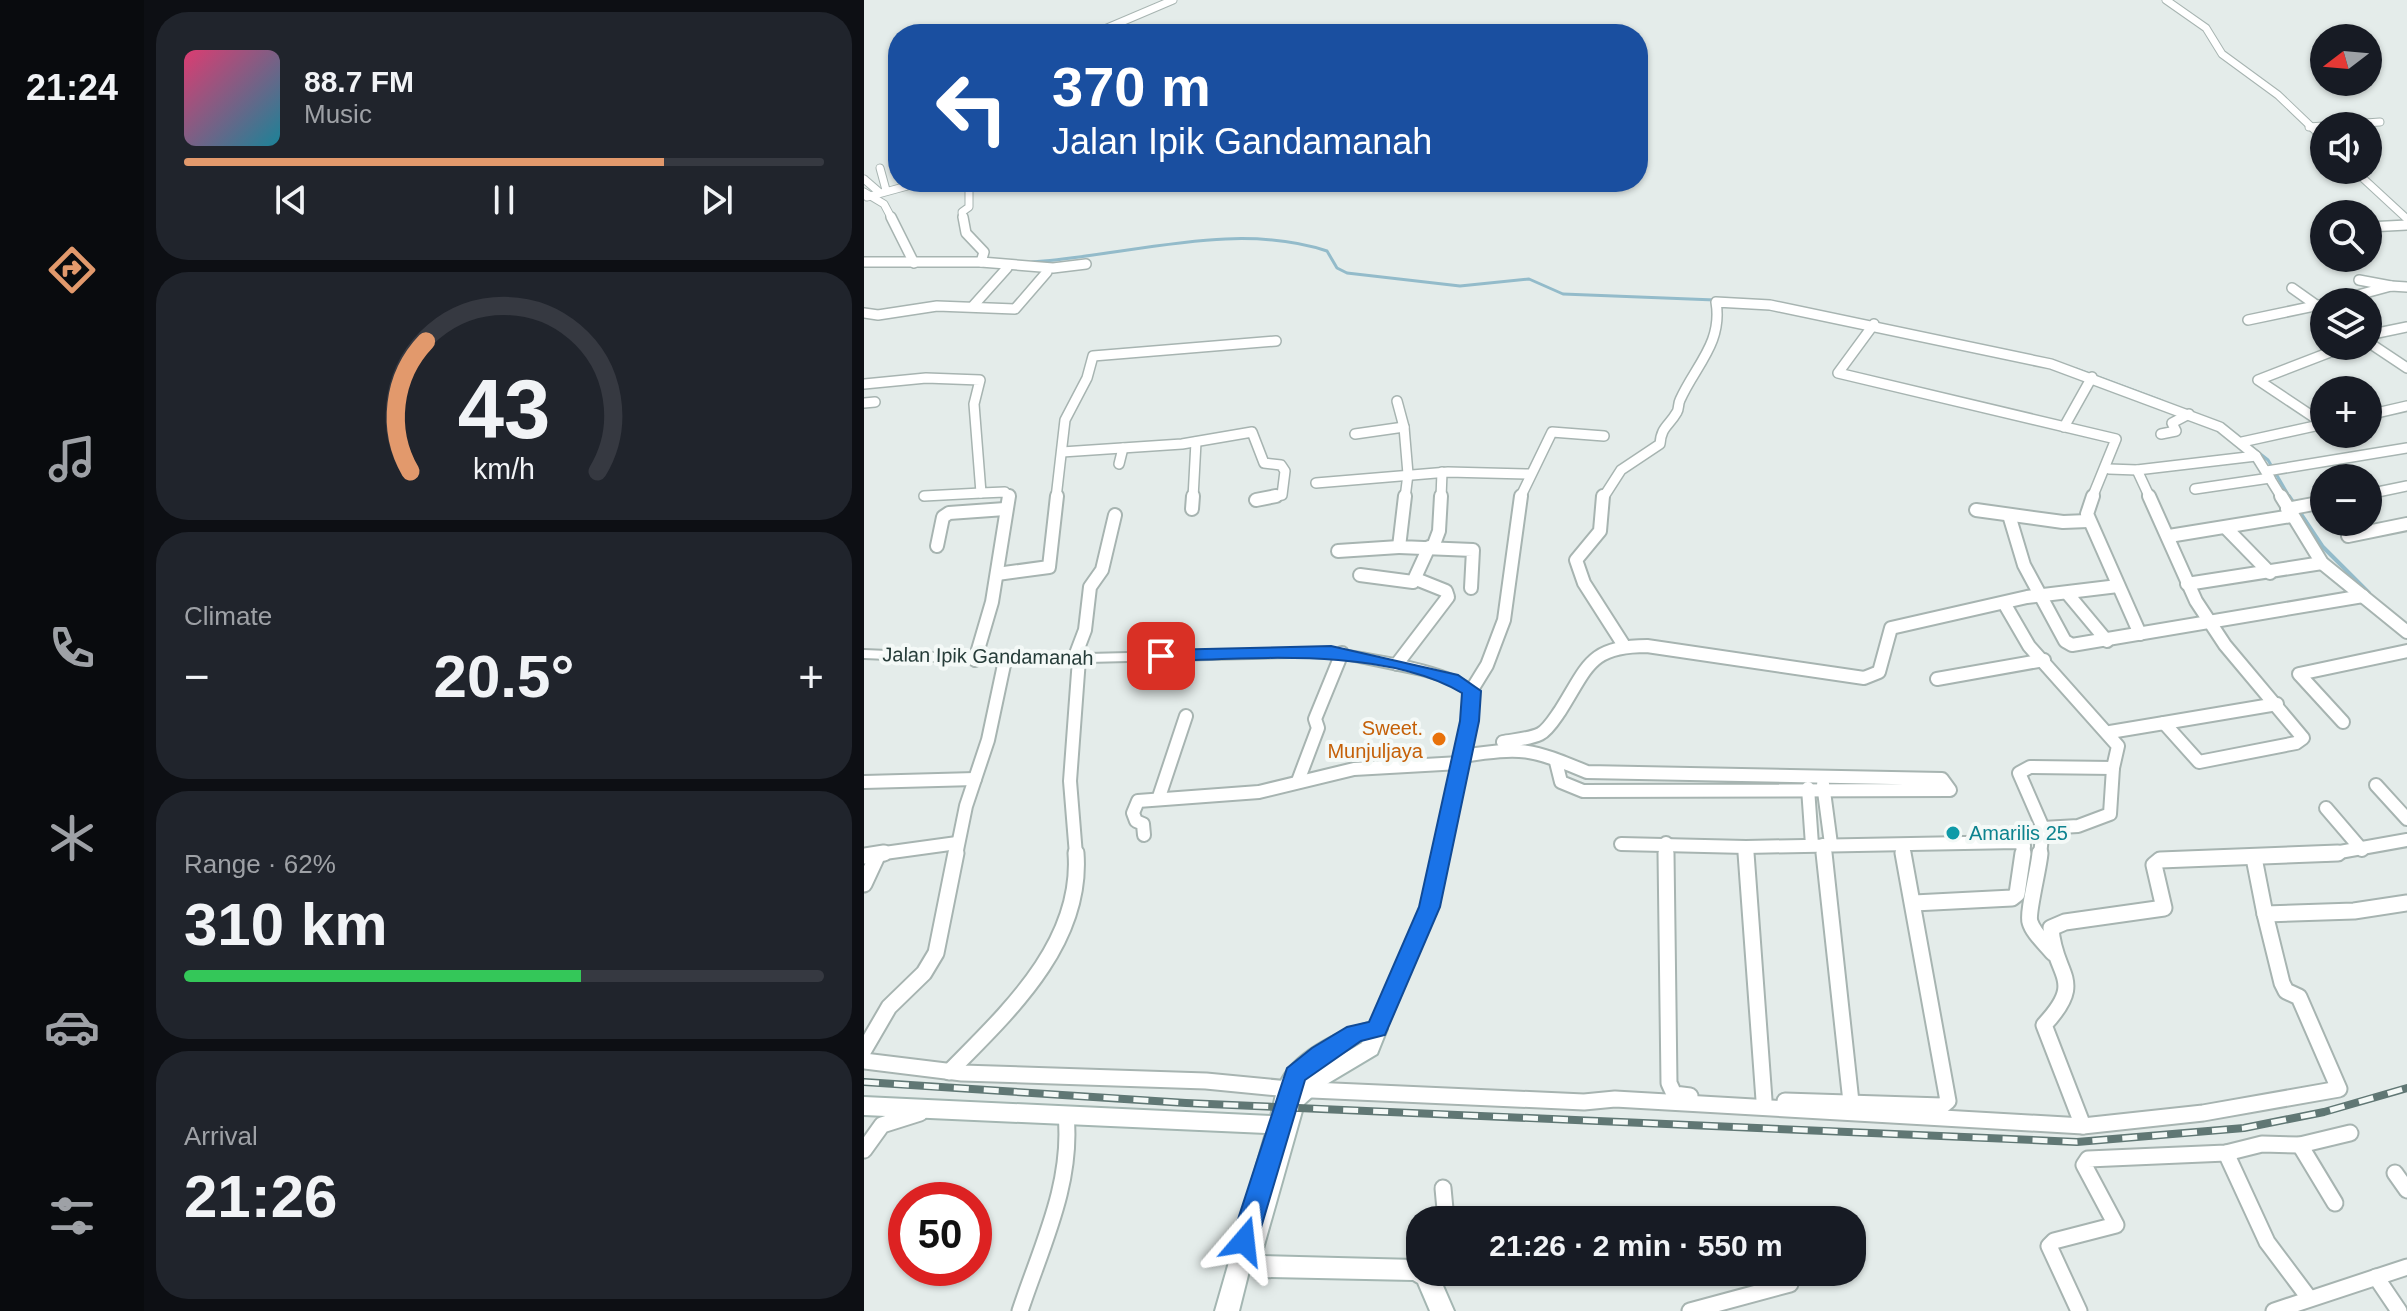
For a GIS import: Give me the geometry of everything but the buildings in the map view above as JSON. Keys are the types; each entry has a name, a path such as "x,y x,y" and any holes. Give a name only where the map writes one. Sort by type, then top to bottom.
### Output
{"main road":[{"path":"1230,1302 1278,1125 1296,1090 1370,1048 1377,1029"},
{"path":"1296,1090 1248,1257 1251,1263 1265,1267 1406,1268"},
{"path":"864,1106 1278,1125"},
{"path":"1230,1302 1246,1275 1265,1267"},
{"path":"1433,1286 1442,1311"}],"street":[{"path":"1145,0 1148,9"},
{"path":"1115,24 1173,0"},
{"path":"2166,0 2206,28 2222,54 2278,95 2309,127"},
{"path":"873,193 880,168"},
{"path":"864,179 884,204 914,263"},
{"path":"2369,184 2407,219"},
{"path":"969,192 969,207 962,212 966,233 984,252 981,262"},
{"path":"2382,226 2407,225"},
{"path":"864,262 981,262 1053,268 1086,264"},
{"path":"973,306 1007,268"},
{"path":"864,313 973,306 1020,307 1047,272"},
{"path":"2359,280 2394,282 2407,287"},
{"path":"2375,288 2394,282"},
{"path":"2292,288 2310,299"},
{"path":"1623,644 1614,622 1587,589 1576,560 1600,531 1597,518 1606,484 1660,444 1661,429 1678,411 1679,399 1691,384 1719,325 1716,302 1770,305 1874,324 2041,361 2189,414 2244,441 2273,472 2322,563 2407,632"},
{"path":"2248,320 2310,307"},
{"path":"1874,324 1838,373 2115,437 2109,469 2092,495 2088,521 2140,634"},
{"path":"2382,332 2407,327"},
{"path":"997,574 1045,570 1049,567 1065,420 1087,378 1093,356 1276,341"},
{"path":"2382,351 2407,368"},
{"path":"2310,360 2258,380 2310,415"},
{"path":"2064,427 2092,377"},
{"path":"864,384 979,378 974,404 981,493"},
{"path":"1397,401 1404,427 1408,474 1399,547"},
{"path":"2382,412 2407,406"},
{"path":"2161,434 2176,431 2172,423 2189,414"},
{"path":"1355,434 1404,427"},
{"path":"2244,441 2310,427"},
{"path":"1377,1029 1430,907 1472,706 1471,691 1486,669 1499,633 1512,578 1520,500 1528,474 1552,432 1604,436"},
{"path":"1062,452 1196,442 1255,433 1264,463 1281,465 1285,471 1282,495 1256,500"},
{"path":"1192,509 1196,442"},
{"path":"1119,464 1123,448"},
{"path":"2195,489 2407,448"},
{"path":"2109,469 2137,470 2256,456"},
{"path":"1316,483 1487,470 1528,474"},
{"path":"2137,470 2169,536 2187,584 2208,621 2293,723 2302,741 2199,762 2193,759 2164,723"},
{"path":"1360,575 1412,582 1416,579 1439,531 1442,472"},
{"path":"2382,491 2407,486"},
{"path":"924,496 1007,492 997,574 975,660"},
{"path":"2169,536 2227,529 2310,506"},
{"path":"937,546 943,517 949,513 1005,509"},
{"path":"1976,510 2075,523 2088,521"},
{"path":"949,1072 1019,1001 1047,960 1070,907 1077,872 1070,781 1077,659 1085,630 1090,587 1102,570 1115,515"},
{"path":"2009,515 2013,541 2027,575 2066,642 2081,645 2107,641 2363,596"},
{"path":"2382,529 2407,524"},
{"path":"2227,529 2270,573"},
{"path":"1338,551 1431,547 1475,551 1471,588"},
{"path":"2187,584 2322,563"},
{"path":"1397,664 1448,597 1446,591 1416,579"},
{"path":"1462,755 1541,734 1598,652 1623,644 1864,678 1879,672 1891,628 2039,596 2118,586"},
{"path":"2067,593 2107,641"},
{"path":"2004,603 2029,646 2110,732 2118,746 2110,814 2098,821 2072,828 2043,828"},
{"name":"Jalan Ipik Gandamanah","path":"864,654 1005,660 1259,651 1342,653 1452,679 1471,691"},
{"path":"2343,722 2299,674 2407,651"},
{"path":"1298,781 1318,728 1315,719 1342,653"},
{"path":"864,1050 889,1007 932,962 957,843 1005,660"},
{"path":"1937,679 2044,660"},
{"path":"2110,732 2277,704"},
{"path":"1159,797 1186,716"},
{"path":"1144,835 1143,824 1136,821 1133,808 1138,801 1159,797 1259,792 1354,769 1516,748 1536,751 1556,762 1587,772 1807,776 1818,787 1851,1102"},
{"path":"1556,762 1565,786 1605,792 1818,787 1944,779 1950,790 1818,787"},
{"path":"2083,1126 2044,1025 2061,1009 2068,993 2065,976 2053,953 2030,924 2028,912 2036,891 2043,828 2019,773 2030,767 2113,768"},
{"path":"1604,771 1605,792"},
{"path":"864,782 975,779"},
{"path":"2376,785 2407,819"},
{"path":"2326,808 2362,850"},
{"path":"2053,953 2050,931 2055,924 2166,906 2154,865 2157,861 2202,856 2254,858 2362,850 2407,840"},
{"path":"1621,844 1746,847 2017,842 2024,846 2017,894 2012,898 1914,903"},
{"path":"864,884 870,856 957,843"},
{"path":"1666,843 1670,1091 1681,1095 1764,1100 1942,1106 1948,1101 1902,846"},
{"path":"1746,847 1764,1100"},
{"path":"864,1061 949,1072 1206,1081 1296,1090 1584,1102 1615,1099 2083,1126 2203,1113 2339,1089 2299,997 2286,991 2282,983 2254,858"},
{"path":"2265,914 2405,907"},
{"path":"864,1150 882,1125 939,1109"},
{"path":"1020,1311 1060,1195 1069,1129 1066,1115"},
{"path":"2079,1311 2050,1244 2116,1225 2085,1162 2096,1157 2226,1153 2262,1144 2300,1145 2350,1133"},
{"path":"2300,1145 2335,1203"},
{"path":"2226,1153 2267,1242 2309,1298"},
{"path":"2395,1173 2407,1190"},
{"path":"1443,1188 1445,1206"},
{"path":"2274,1311 2407,1267"},
{"path":"2376,1277 2399,1311"},
{"path":"1690,1311 1783,1286"}],"waterway":[{"path":"1032,262 1218,239 1255,239 1292,242 1327,251 1337,268 1347,273 1460,286 1529,279 1563,294 1715,300"},
{"path":"2076,369 2162,401"},
{"path":"2235,434 2268,460 2290,498"},
{"path":"2289,496 2323,547 2369,593"}],"railway":[{"path":"864,1082 1186,1103 2077,1142 2244,1128 2324,1112 2407,1088"}],"place":[{"name":"Sweet. Munjuljaya","path":"1439,739"},
{"name":"Amarilis 25","path":"1953,833"}],"route":[{"path":"1161,656 1305,650 1358,655 1452,679 1471,691 1470,721 1430,907 1377,1029 1356,1033 1320,1054 1291,1082 1244,1241"}]}
